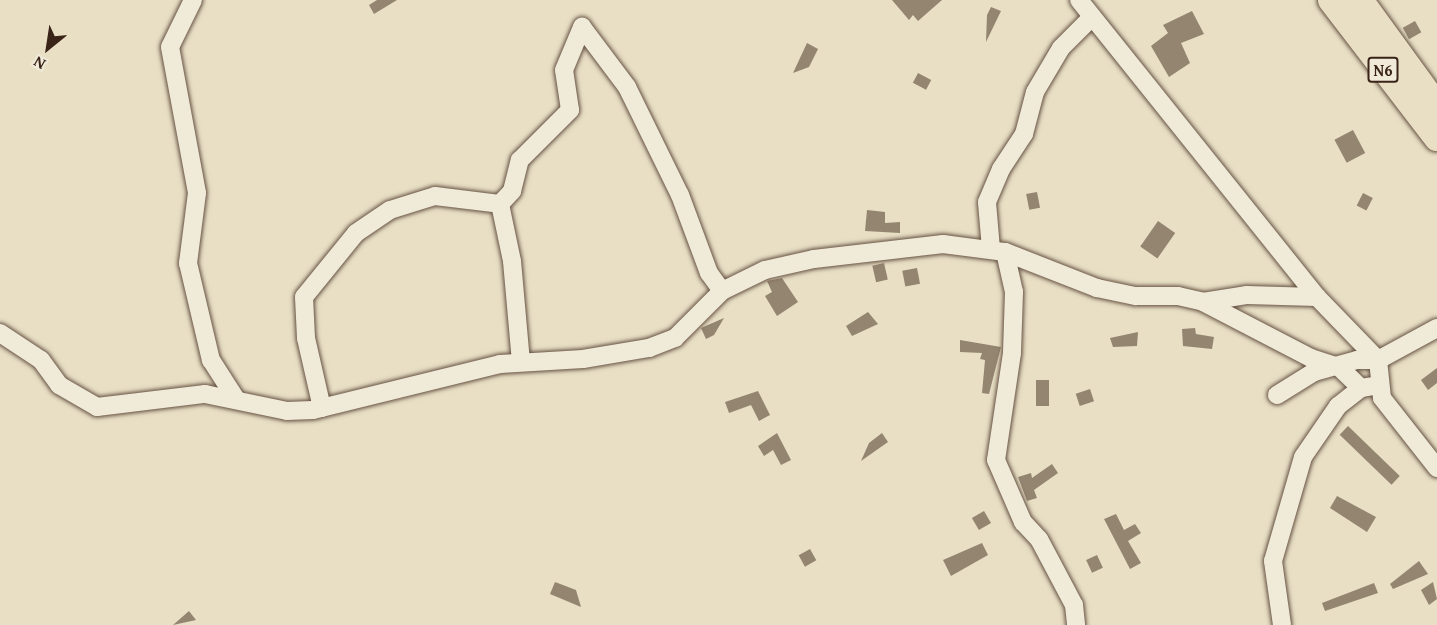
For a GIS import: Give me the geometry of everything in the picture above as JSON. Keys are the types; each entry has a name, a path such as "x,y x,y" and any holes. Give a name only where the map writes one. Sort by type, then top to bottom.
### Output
{"highway":[{"name":"N6","path":"1331,0 1437,138"},
{"name":"N6","path":"1360,0 1437,106"}],"street":[{"path":"193,0 170,47 196,193 188,263 212,360 236,399"},
{"path":"1078,0 1317,297 1378,360"},
{"path":"1076,625 1074,605 1039,539 1023,522 996,460 1012,353 1014,292 998,250 987,202 1001,169 1024,134 1035,92 1061,48 1092,17"},
{"path":"500,204 512,191 520,160 570,110 564,70 582,27 627,87 680,195 709,273 722,291"},
{"path":"322,408 306,338 304,297 356,233 390,210 435,196 500,204"},
{"path":"500,204 512,261 521,362"},
{"path":"0,333 41,360 59,385 96,407 205,394 288,411 322,408 521,362 583,359 650,348 675,338 722,291 765,270 814,259 943,244 998,250 1106,291 1203,302 1247,295 1317,297"},
{"path":"1203,302 1311,358 1338,367 1370,386 1437,468"},
{"path":"1277,395 1314,372 1378,360 1437,328"},
{"path":"1282,625 1273,561 1303,458 1338,406 1370,386 1378,360"}],"building":[{"path":"377,0 397,0 374,14 369,5"},
{"path":"892,0 942,0 918,21 913,15 909,20"},
{"path":"991,7 1001,11 986,42 987,15"},
{"path":"1192,11 1204,34 1181,43 1190,63 1169,77 1151,46 1168,33 1163,25"},
{"path":"1415,21 1421,32 1409,39 1403,28"},
{"path":"807,43 818,49 809,67 793,73"},
{"path":"918,73 931,80 926,90 913,83"},
{"path":"1353,130 1365,153 1347,163 1334,140"},
{"path":"1037,192 1040,208 1029,210 1026,194"},
{"path":"1363,193 1373,198 1366,210 1357,205"},
{"path":"867,210 885,212 885,223 900,222 900,233 865,231"},
{"path":"1158,221 1175,233 1157,258 1140,246"},
{"path":"884,263 888,280 876,282 872,266"},
{"path":"917,268 920,284 905,287 902,271"},
{"path":"782,278 798,302 777,316 765,296 772,292 767,281"},
{"path":"868,312 878,324 852,336 846,326"},
{"path":"724,318 714,335 706,339 701,328"},
{"path":"1195,328 1196,334 1214,337 1212,349 1183,346 1182,329"},
{"path":"1138,332 1137,346 1113,347 1110,338"},
{"path":"960,340 1001,347 989,394 982,393 985,360 980,359 982,353 960,352"},
{"path":"1437,368 1437,383 1428,390 1421,380"},
{"path":"1036,380 1049,380 1049,406 1036,406"},
{"path":"1090,389 1094,401 1080,406 1076,394"},
{"path":"758,391 770,415 759,421 751,405 729,413 725,402"},
{"path":"1348,426 1400,476 1391,485 1340,435"},
{"path":"777,433 791,460 781,465 773,450 764,456 758,446"},
{"path":"882,433 888,442 861,461 869,443"},
{"path":"1052,464 1058,473 1034,490 1037,498 1027,501 1018,477 1031,473 1032,478"},
{"path":"1337,496 1376,517 1367,532 1330,508"},
{"path":"984,511 991,523 979,530 972,518"},
{"path":"1116,514 1124,530 1135,524 1141,533 1128,541 1141,563 1130,569 1104,519"},
{"path":"982,543 988,555 951,576 943,560"},
{"path":"810,549 816,560 805,567 799,555"},
{"path":"1097,555 1103,568 1092,573 1086,560"},
{"path":"1419,561 1428,574 1393,589 1390,584"},
{"path":"555,582 576,590 581,607 550,594"},
{"path":"1433,582 1437,599 1429,605 1421,590"},
{"path":"1374,583 1378,593 1325,611 1322,603"},
{"path":"189,611 196,620 173,625"}]}
